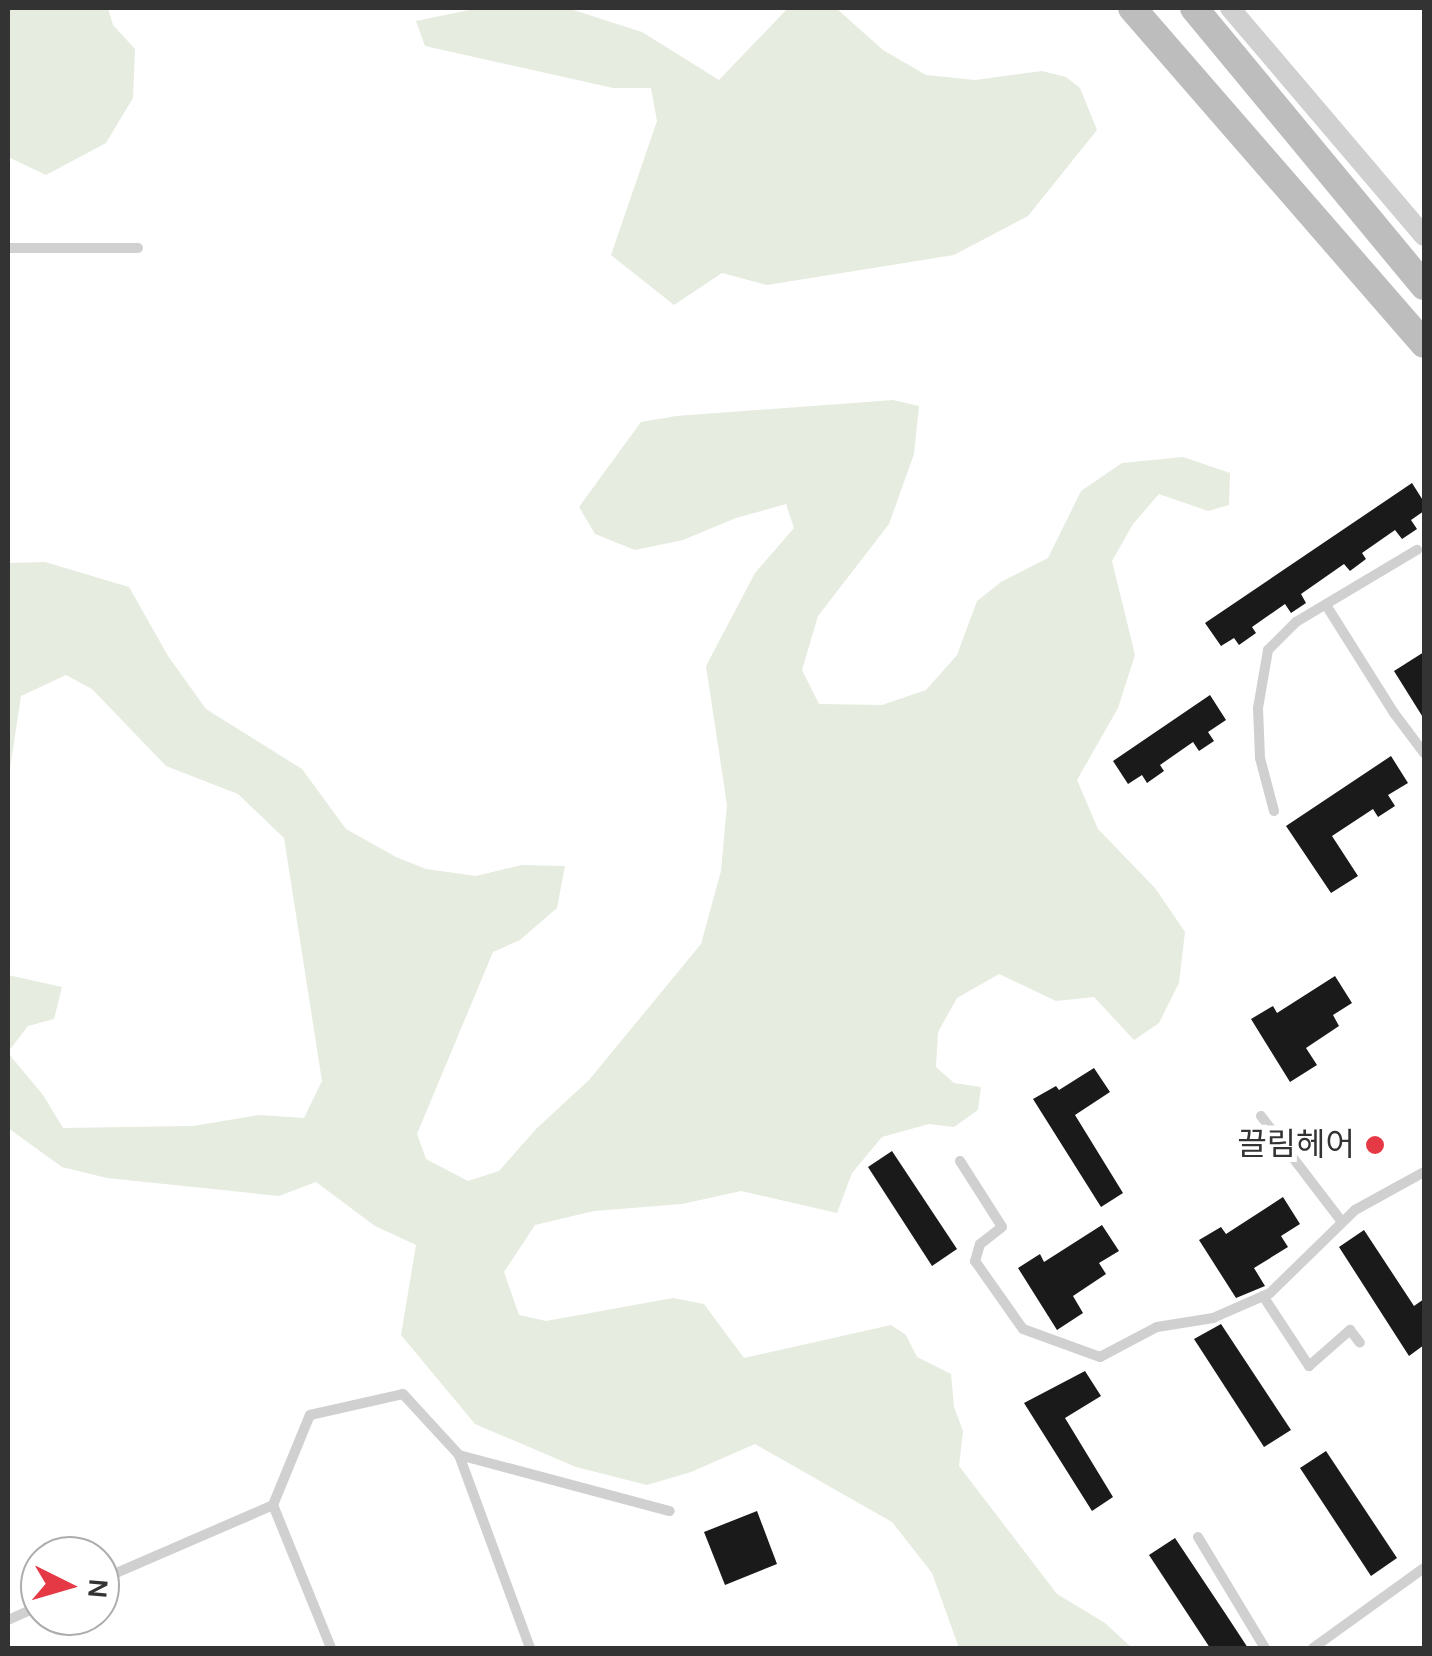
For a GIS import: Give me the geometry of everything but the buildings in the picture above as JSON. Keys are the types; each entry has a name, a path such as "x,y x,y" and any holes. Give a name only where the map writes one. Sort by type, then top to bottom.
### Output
{"street":[{"path":"1132,8 1424,344"},
{"path":"1194,8 1424,286"},
{"path":"1230,8 1424,236"}],"lane":[{"path":"8,248 138,248"},
{"path":"1274,811 1260,758 1258,708 1268,650 1296,622 1418,550"},
{"path":"1326,604 1394,714 1424,754"},
{"path":"1260,1116 1342,1222"},
{"path":"960,1161 1002,1228 980,1244 976,1261 1023,1329 1100,1357 1157,1327 1213,1318 1263,1296 1342,1222 1400,1182 1424,1172"},
{"path":"1263,1296 1309,1366 1350,1330 1360,1342"},
{"path":"120,1571 273,1505 310,1415 403,1394 458,1456 530,1648"},
{"path":"458,1456 670,1511"},
{"path":"273,1505 331,1648"},
{"path":"1198,1537 1265,1648"},
{"path":"1313,1648 1424,1568"}],"shaded area":[{"path":"8,8 108,8 113,25 135,49 133,98 106,143 46,175 8,157"},
{"path":"479,8 567,8 642,32 719,80 788,8 836,8 883,50 926,75 975,80 1042,71 1066,77 1080,88 1097,130 1028,216 954,255 767,285 722,273 674,305 611,255 657,121 651,88 613,88 425,46 416,21"},
{"path":"893,400 919,406 914,454 889,524 818,616 802,670 819,704 882,705 926,690 957,655 977,601 1001,582 1048,558 1081,491 1122,463 1183,457 1230,473 1229,505 1208,511 1159,494 1133,524 1112,561 1135,655 1118,708 1077,780 1098,829 1155,888 1185,932 1179,983 1159,1023 1134,1040 1094,997 1056,1001 999,974 957,998 938,1032 936,1067 954,1083 981,1087 978,1110 954,1127 929,1124 882,1137 852,1173 837,1213 741,1191 682,1204 594,1211 535,1225 504,1272 519,1315 546,1321 673,1298 704,1304 744,1358 891,1325 906,1335 917,1357 951,1374 954,1407 963,1431 959,1466 1057,1594 1105,1623 1132,1648 959,1648 932,1573 892,1522 755,1444 691,1472 647,1485 576,1467 475,1424 401,1335 416,1245 375,1226 316,1182 279,1196 107,1178 62,1167 8,1128 8,1053 43,1095 63,1128 193,1126 259,1115 304,1118 322,1081 284,838 238,794 166,766 92,689 66,675 21,696 8,782 8,563 45,562 129,587 168,656 206,709 302,769 346,829 396,857 426,869 476,876 522,865 565,866 557,908 520,940 493,952 417,1134 426,1159 468,1181 499,1171 536,1129 589,1080 701,944 721,871 727,805 706,666 755,573 794,528 786,504 736,518 683,540 635,550 595,534 579,507 641,422"},
{"path":"8,975 62,987 54,1019 28,1026 8,1052"}],"place":[{"name":"끌림헤어","path":"1375,1145"}]}
